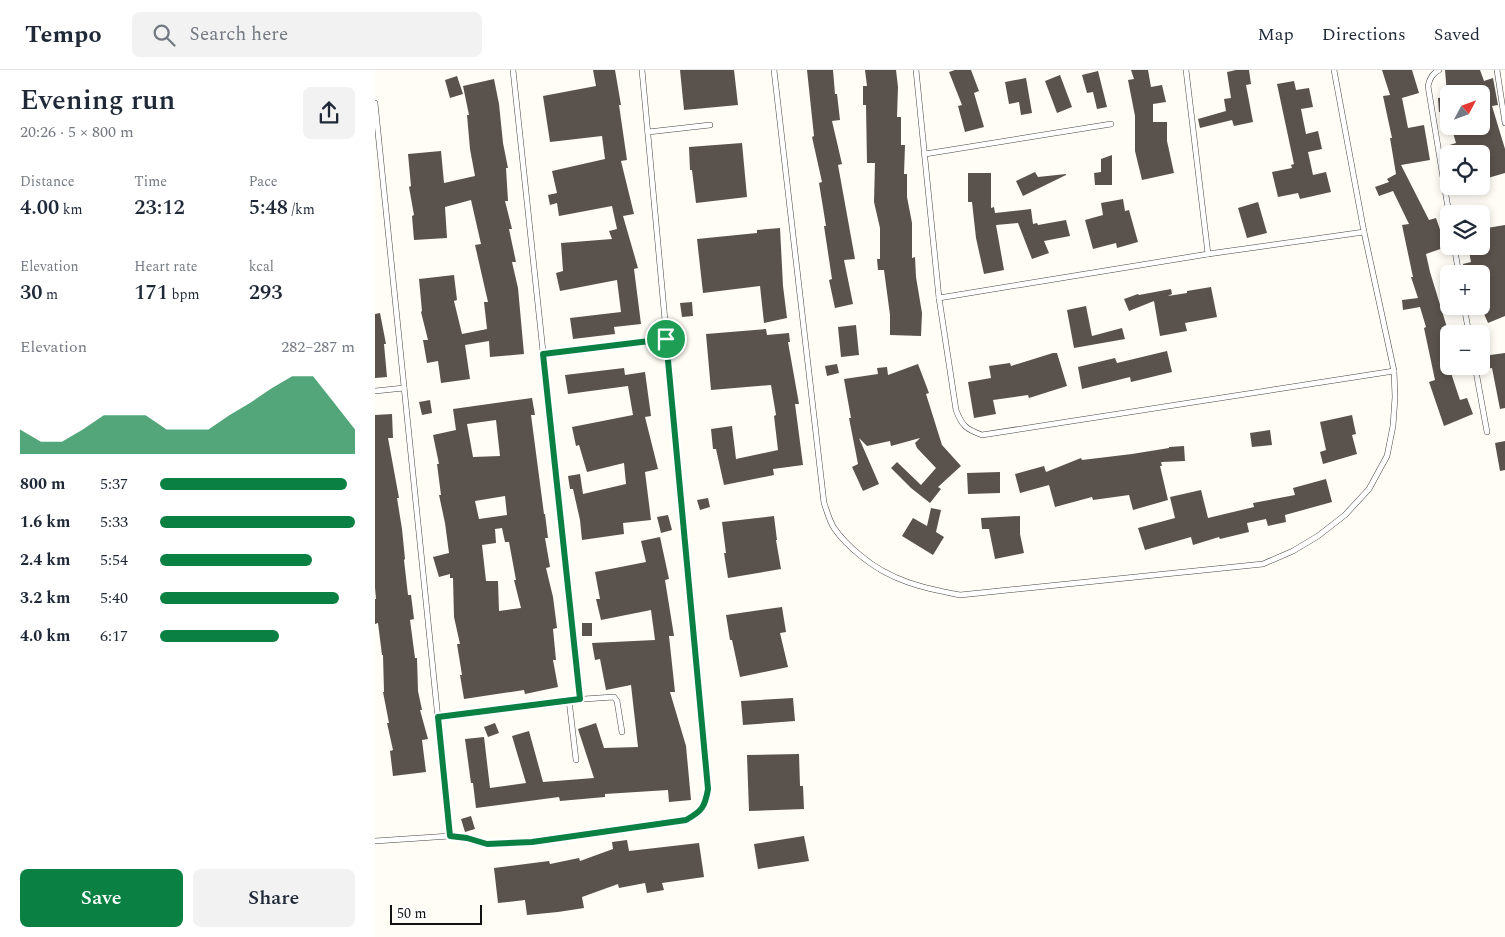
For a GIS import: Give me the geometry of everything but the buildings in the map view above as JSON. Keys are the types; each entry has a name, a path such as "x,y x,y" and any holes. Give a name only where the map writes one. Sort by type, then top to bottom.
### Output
{"lane":[{"path":"513,70 580,699"},
{"path":"375,841 450,836 467,838 487,844 532,842 686,820 699,813 706,802 708,789 642,70"},
{"path":"774,70 824,502 833,527 850,547 871,565 894,578 924,588 960,595 1263,564 1293,551 1318,536 1345,515 1369,489 1387,456 1393,426 1394,371 1364,232 1334,70"},
{"path":"916,70 939,298 956,410 961,423 969,430 982,435 1394,371"},
{"path":"1186,70 1208,254"},
{"path":"1439,70 1430,78 1428,86 1448,205"},
{"path":"1497,70 1505,123"},
{"path":"375,102 450,836"},
{"path":"925,154 1111,124"},
{"path":"648,132 710,125"},
{"path":"939,298 1208,254 1364,232"},
{"path":"543,354 666,339"},
{"path":"1477,375 1487,432"},
{"path":"375,391 404,388"},
{"path":"438,717 614,696 617,701 622,732"},
{"path":"569,700 576,760"}],"route":[{"path":"666,339 708,789 706,802 699,813 686,820 532,842 487,844 467,838 450,836 438,717 580,699 543,354 666,339"}]}
